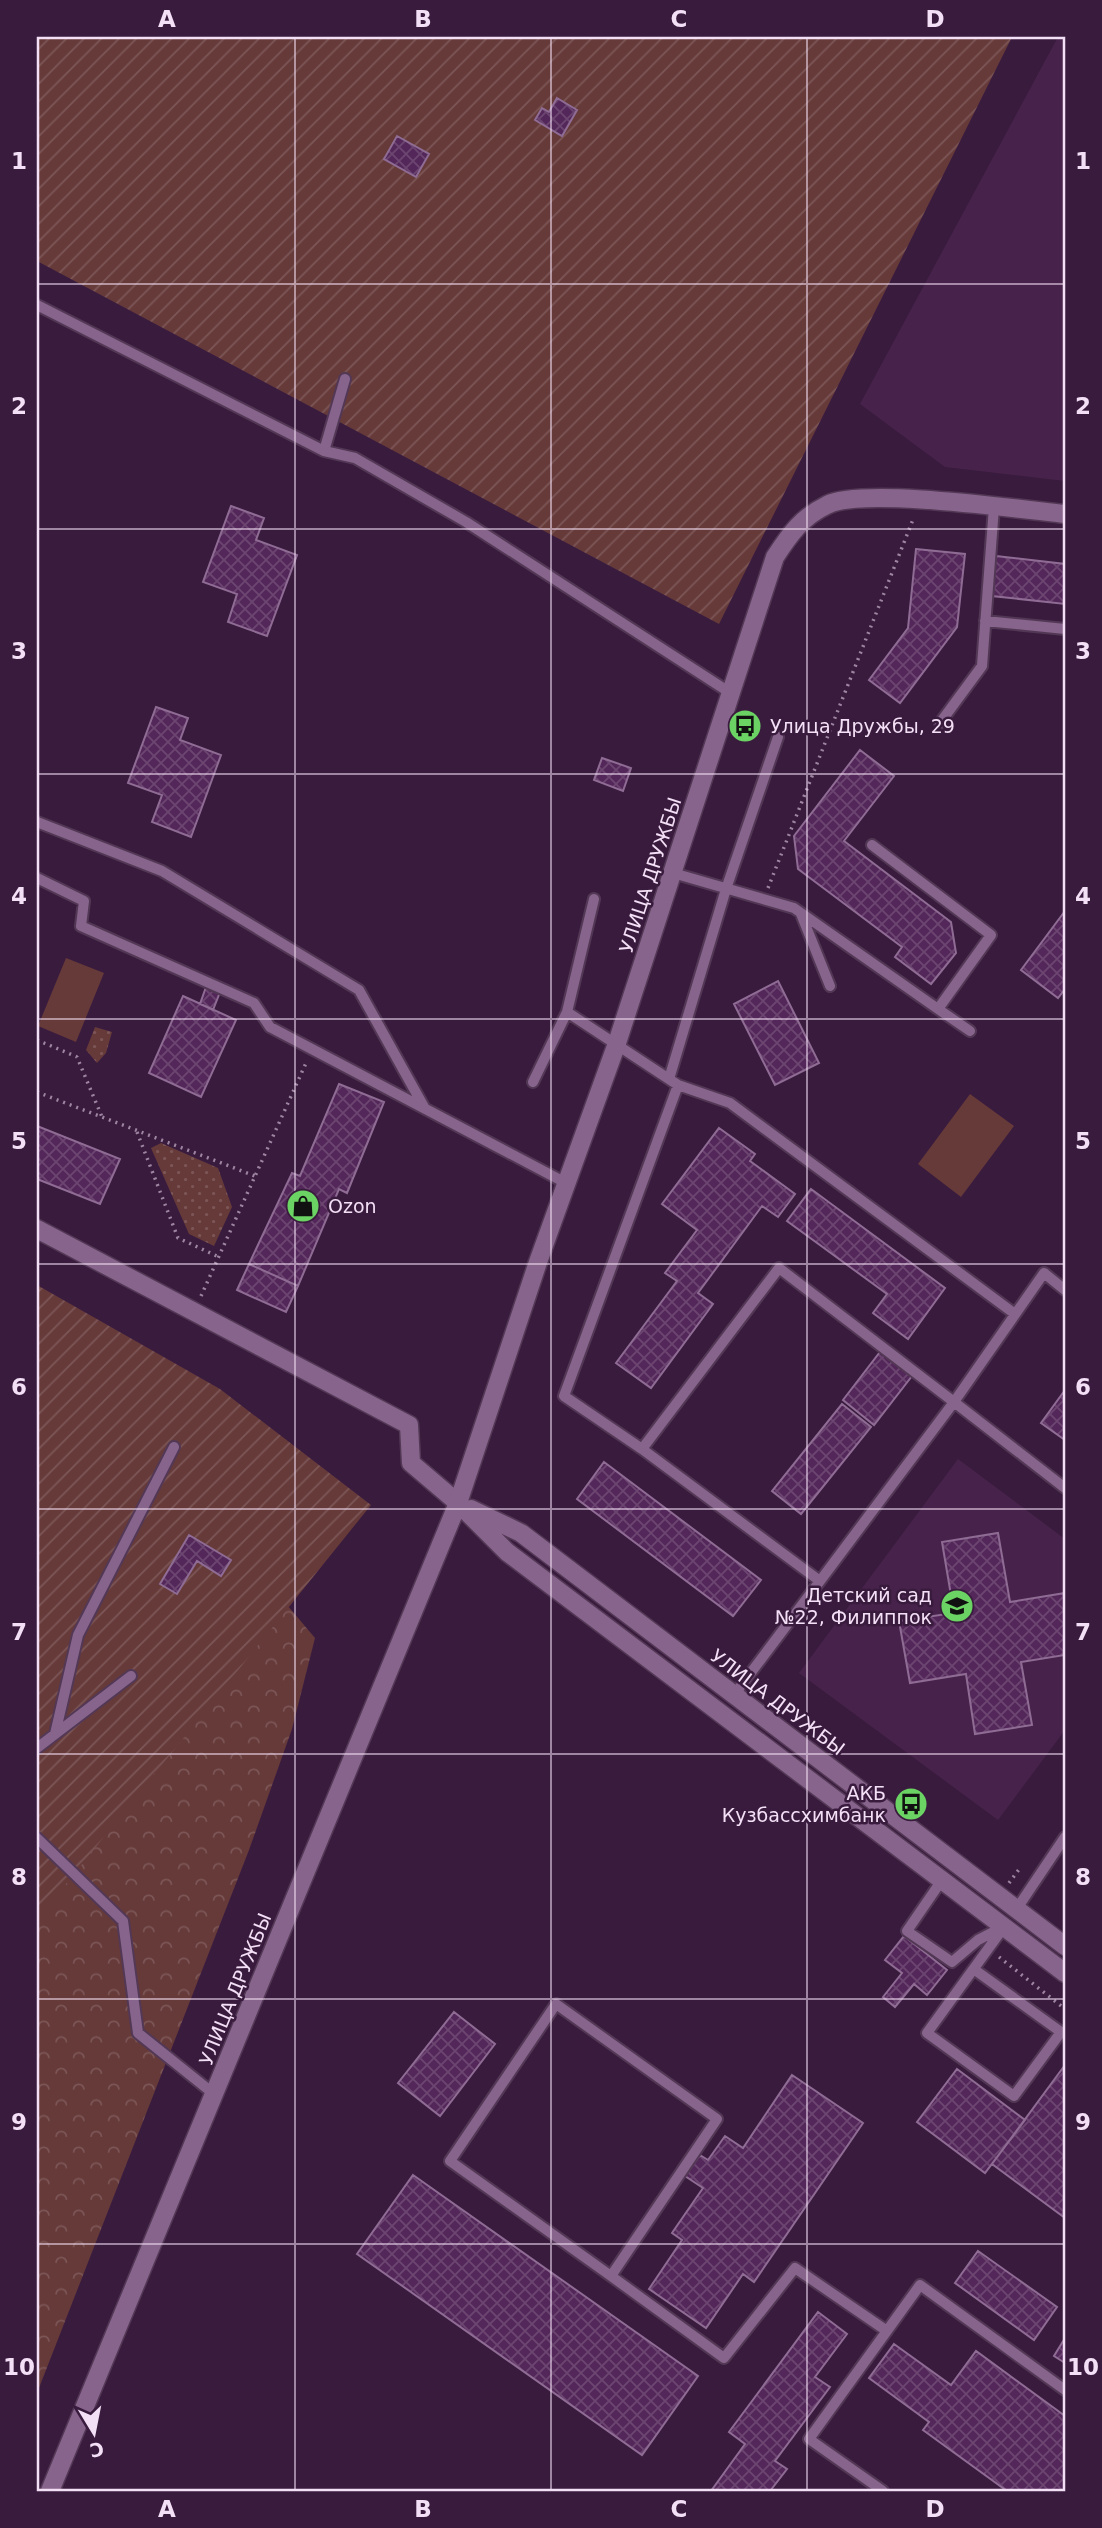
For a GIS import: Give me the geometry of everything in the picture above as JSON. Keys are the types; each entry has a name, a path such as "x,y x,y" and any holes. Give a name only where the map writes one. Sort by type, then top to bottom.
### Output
{"street":[{"name":"УЛИЦА ДРУЖБЫ","path":"50,2491 458,1503 478,1436 616,1046 775,557 795,526 828,503 863,496 1065,514"},
{"path":"37,1230 410,1425 411,1464 458,1503 507,1552 1065,1973"},
{"name":"УЛИЦА ДРУЖБЫ","path":"458,1503 521,1533 1065,1946"},
{"path":"1004,1927 1016,1910"}],"lane":[{"path":"37,305 324,451 355,457 466,522 729,692"},
{"path":"324,451 345,379"},
{"path":"940,723 982,666 993,507"},
{"path":"985,621 1065,629"},
{"path":"778,737 726,889 674,1082 564,1396 642,1449 820,1581"},
{"path":"37,822 162,871 359,990 424,1107"},
{"path":"872,845 991,935 938,1009"},
{"path":"673,873 801,914 970,1031"},
{"path":"37,878 84,901 81,926 254,1003 270,1027 566,1183"},
{"path":"533,1082 567,1012 594,899"},
{"path":"801,914 830,986"},
{"path":"567,1012 674,1082 730,1103 1015,1314"},
{"path":"642,1449 779,1268 1065,1488"},
{"path":"734,1695 954,1402 1044,1273 1065,1290"},
{"path":"55,1734 78,1635 174,1447"},
{"path":"37,1748 131,1676"},
{"path":"1016,1910 1062,1850 1065,1837"},
{"path":"37,1838 123,1921 138,2032 214,2094"},
{"path":"942,1880 907,1931 952,1962 978,1940 1004,1927"},
{"path":"975,1970 1061,2032 1014,2096 927,2034 1004,1927"},
{"path":"611,2276 717,2119 556,2004 450,2161 724,2358 795,2268 887,2331"},
{"path":"883,2491 809,2439 920,2286 1065,2390"}],"path":[{"path":"764,900 915,516"},
{"path":"37,1040 77,1057 102,1117"},
{"path":"194,1313 312,1049"},
{"path":"37,1092 255,1176"},
{"path":"136,1130 178,1238 219,1257"}],"shaded area":[{"path":"1058,37 1065,37 1065,481 945,467 860,404"},
{"name":"Детский сад №22, Филиппок","path":"958,1459 1065,1539 1065,1730 998,1820 799,1673"}],"green space":[{"path":"37,37 1012,37 719,624 37,261"},
{"path":"66,958 104,973 76,1042 38,1026"},
{"path":"95,1027 112,1032 106,1053 97,1063 86,1050"},
{"path":"970,1094 1014,1126 961,1197 918,1164"},
{"path":"161,1143 218,1168 232,1207 214,1246 189,1234 151,1148"},
{"path":"37,1285 220,1389 371,1505 37,1920"},
{"path":"249,1560 315,1638 292,1729 249,1850 37,2393 37,1719"}],"building":[{"path":"557,98 577,110 562,136 535,120 542,108 549,112"},
{"path":"397,136 429,154 416,177 384,159"},
{"path":"231,506 264,518 256,540 297,555 267,636 228,622 237,594 203,582"},
{"path":"916,549 965,554 957,627 900,703 869,680 908,628"},
{"path":"996,556 1065,564 1065,604 992,596"},
{"path":"156,707 188,718 180,740 221,755 191,837 152,822 162,795 128,783"},
{"path":"860,750 894,776 844,841 951,922 956,953 931,984 895,957 902,947 798,869 794,836"},
{"path":"602,758 631,768 623,791 594,780"},
{"path":"1065,911 1065,989 1058,998 1021,970"},
{"path":"778,981 819,1063 775,1085 734,1004"},
{"path":"206,987 220,992 213,1010 200,1004"},
{"path":"183,996 236,1020 201,1097 149,1073"},
{"path":"339,1084 384,1102 347,1193 339,1189 298,1286 249,1264 292,1173 300,1176"},
{"path":"37,1126 120,1159 100,1204 37,1179"},
{"path":"719,1128 755,1154 750,1161 795,1194 778,1217 762,1206 698,1293 713,1304 651,1388 616,1363 677,1281 665,1273 697,1230 662,1204"},
{"path":"811,1189 945,1288 908,1339 873,1313 887,1294 787,1221"},
{"path":"249,1264 298,1286 286,1312 237,1290"},
{"path":"880,1352 912,1376 874,1425 843,1400"},
{"path":"1065,1390 1065,1440 1041,1423"},
{"path":"842,1404 871,1427 801,1514 772,1491"},
{"path":"604,1462 761,1580 733,1616 577,1499"},
{"path":"998,1533 1010,1602 1065,1593 1065,1655 1021,1662 1032,1725 975,1734 966,1674 910,1683 899,1621 954,1613 942,1542"},
{"path":"189,1535 231,1560 221,1576 197,1561 177,1594 160,1584"},
{"path":"904,1936 947,1970 927,1995 914,1984 895,2007 883,1997 902,1973 885,1960"},
{"path":"454,2012 495,2044 440,2116 398,2083"},
{"path":"1065,2065 1065,2218 992,2164"},
{"path":"957,2069 1025,2120 985,2173 917,2122"},
{"path":"792,2075 863,2123 754,2282 743,2274 706,2328 649,2289 682,2240 672,2233 703,2188 685,2176 700,2155 708,2160 725,2136 743,2148"},
{"path":"413,2175 698,2376 642,2455 357,2254"},
{"path":"978,2251 1057,2307 1034,2340 955,2283"},
{"path":"818,2312 847,2334 815,2377 830,2387 775,2461 787,2469 770,2491 711,2491 745,2444 729,2432"},
{"path":"1065,2338 1065,2363 1054,2356"},
{"path":"894,2344 951,2385 976,2351 1065,2416 1065,2491 1007,2491 923,2430 929,2422 869,2378"}],"place":[{"name":"Улица Дружбы, 29","path":"745,726"},
{"name":"Ozon","path":"303,1206"},
{"name":"Детский сад №22, Филиппок","path":"957,1606"},
{"name":"АКБ Кузбассхимбанк","path":"911,1804"}]}
